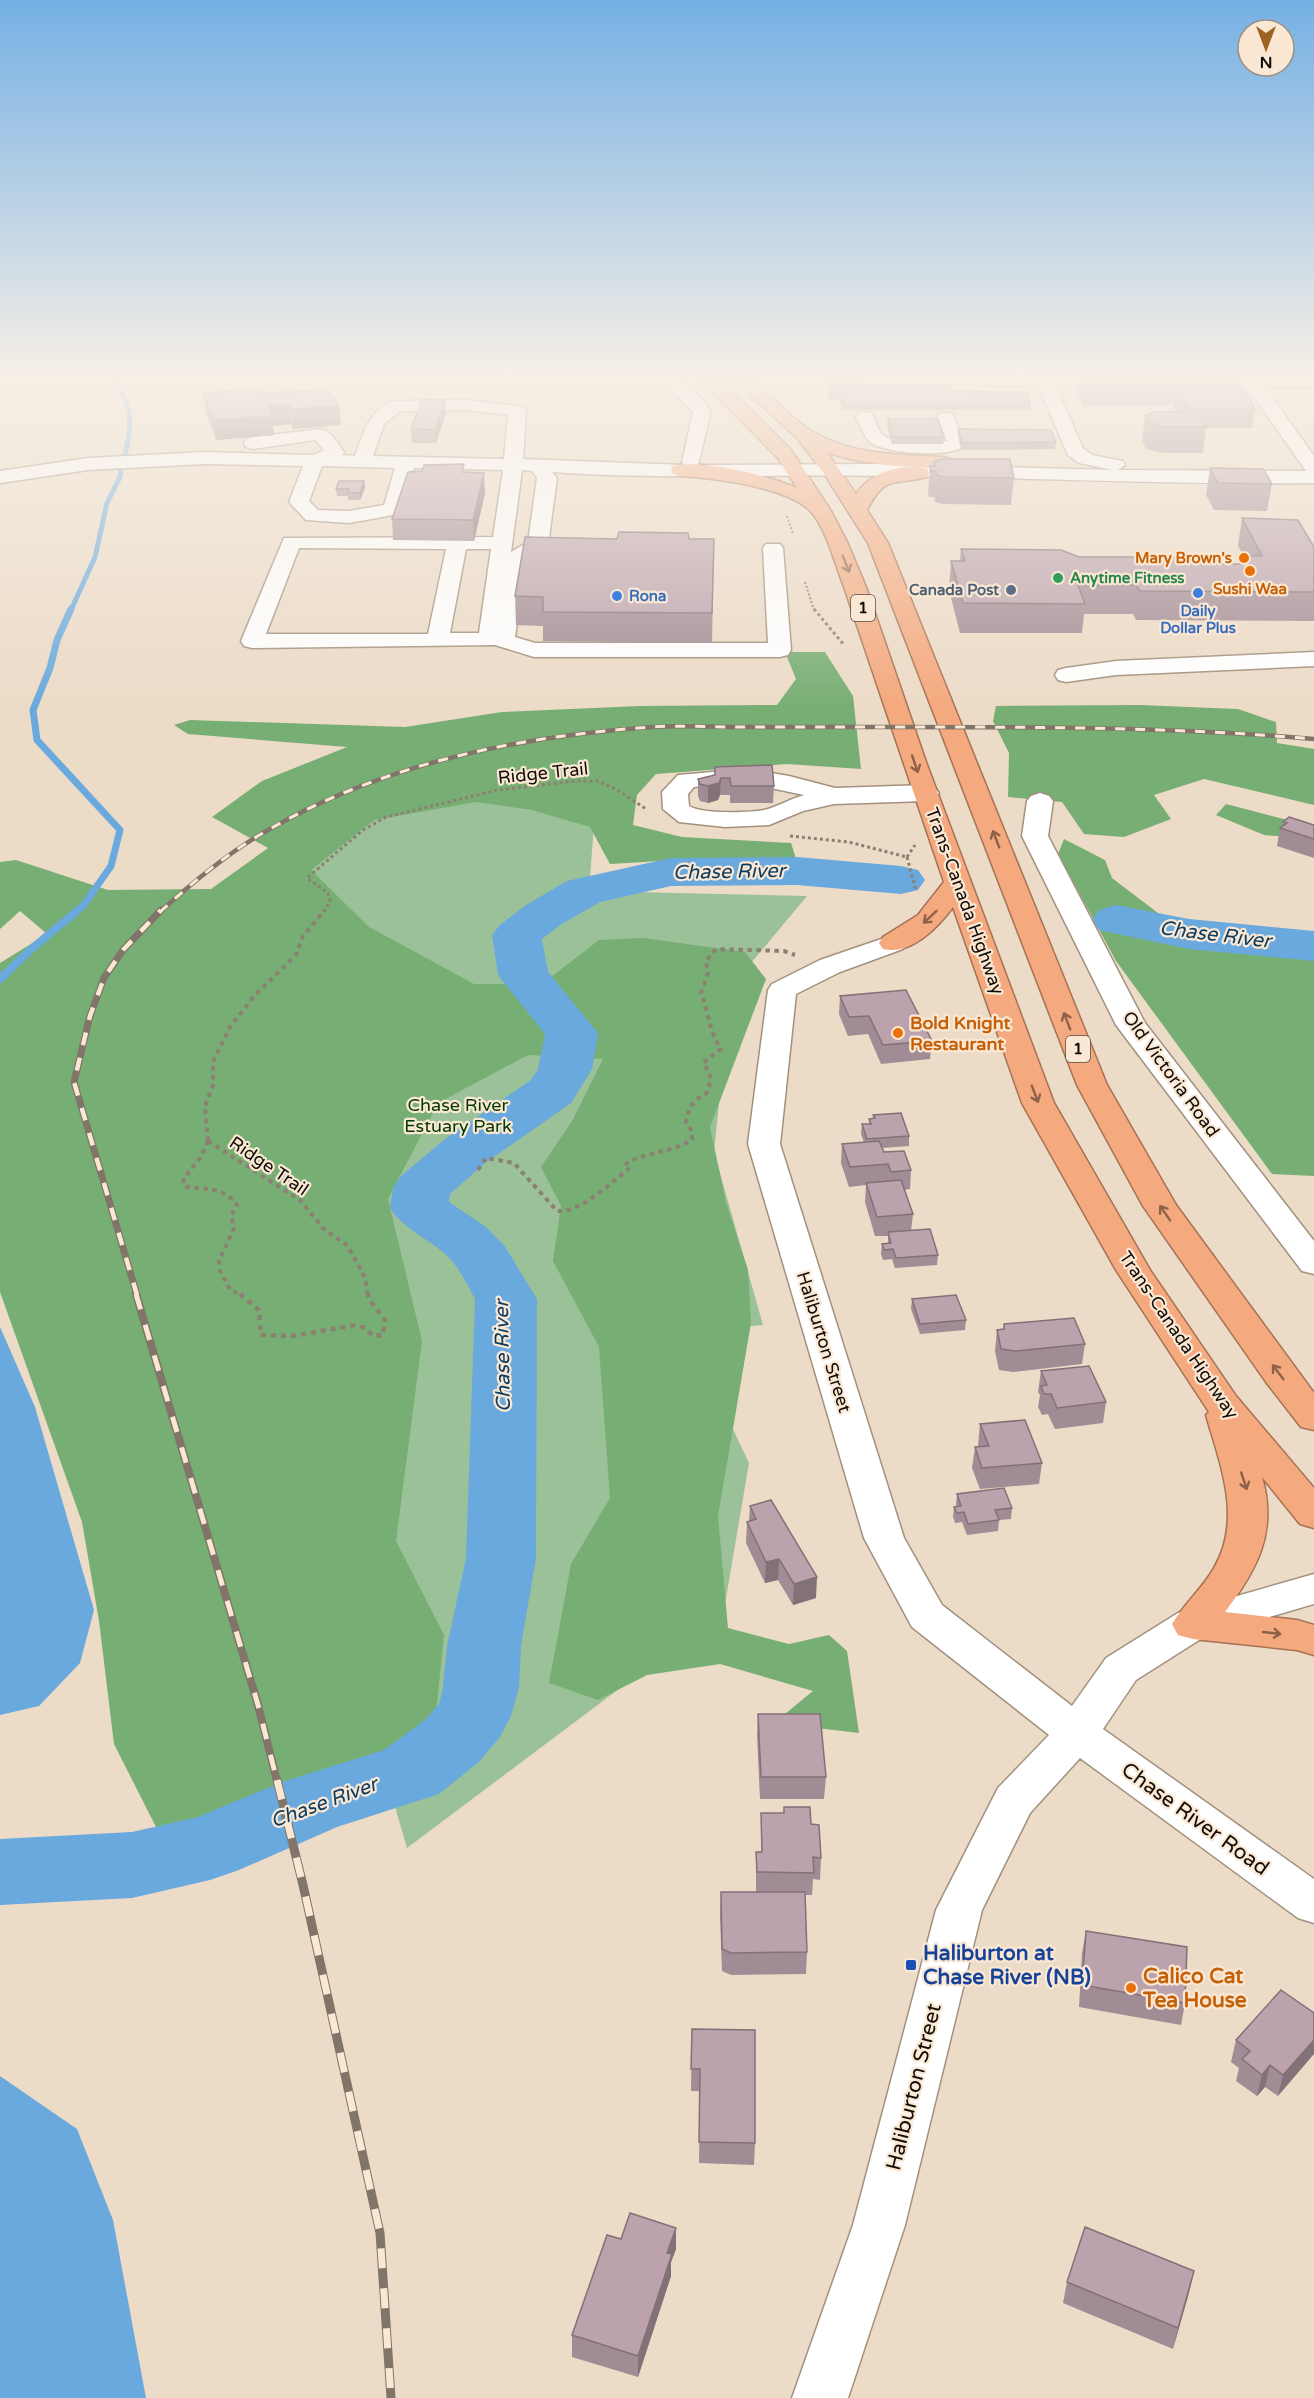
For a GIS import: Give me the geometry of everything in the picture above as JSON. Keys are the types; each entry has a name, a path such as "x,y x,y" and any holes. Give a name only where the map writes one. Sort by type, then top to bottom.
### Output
{"highway":[{"path":"770,484 797,494 822,511"},
{"name":"Trans-Canada Highway","path":"803,484 822,511 855,587 926,794 1038,1103 1133,1270 1223,1405 1314,1514"},
{"name":"1","path":"840,484 878,543 897,586 1092,1085 1160,1206 1279,1374 1314,1418"},
{"path":"858,509 864,494 873,484"},
{"path":"893,943 928,921 958,882"},
{"path":"1193,1624 1233,1573 1247,1534 1248,1495 1223,1405"},
{"path":"1193,1624 1297,1635 1314,1640"}],"street":[{"path":"306,484 299,502 313,516 349,517 392,510 400,484"},
{"path":"502,543 291,542 252,641 489,640 510,484"},
{"path":"546,484 538,545 515,559 503,641 534,651 780,650 773,548"},
{"path":"438,640 457,543"},
{"path":"1066,675 1116,668 1314,659"},
{"path":"834,796 789,783 747,776 687,780 675,792 676,809 688,817 725,819 769,817 795,805 834,796 926,794"},
{"name":"Old Victoria Road","path":"1040,801 1035,836 1131,1025 1314,1264"},
{"name":"Haliburton Street","path":"893,943 830,966 782,990 764,1144 884,1538 927,1616 1077,1733"},
{"name":"Haliburton Street","path":"820,2398 879,2225 959,1910 1014,1801 1077,1733 1121,1669 1193,1624 1314,1589"},
{"name":"Chase River Road","path":"1077,1733 1314,1904"}],"path":[{"path":"758,484 752,492 788,517 794,537"},
{"path":"805,582 810,605 816,615 849,651"},
{"name":"Ridge Trail","path":"208,1141 301,1201 323,1228 348,1246 365,1278 369,1299 385,1320 383,1335 373,1336 365,1328 356,1325 292,1336 261,1335 259,1310 242,1294 231,1291 224,1282 219,1261 234,1228 231,1216 236,1209 234,1200 217,1190 187,1187 183,1184 184,1178 201,1157 208,1141 205,1106 213,1085 213,1062 230,1027 255,994 296,955 303,936 321,917 330,897 307,878 363,830 386,817 498,790 575,781 597,781 617,789"},
{"path":"779,836 835,839 887,850 907,857 915,846 900,794"},
{"path":"478,1170 486,1158 514,1163 557,1211 568,1212 621,1177 628,1168 624,1165 632,1159 640,1155 670,1152 684,1146 692,1139 692,1131 686,1123 690,1107 697,1097 706,1094 712,1082 711,1073 703,1063 721,1049 711,1035 709,1014 701,993 708,973 706,961 716,949 784,951 830,966"}],"green space":[{"path":"785,652 825,652 853,696 861,769 787,764 656,774 637,795 633,825 682,837 791,843 797,862 693,859 610,864 590,827 532,810 476,802 374,820 311,870 369,927 474,984 542,984 599,940 643,938 745,952 766,979 710,1127 726,1202 748,1270 751,1323 718,1516 728,1628 789,1644 829,1635 847,1651 859,1733 774,1723 813,1691 720,1664 647,1675 598,1700 549,1683 571,1564 610,1498 599,1347 553,1261 561,1206 541,1167 572,1121 603,1059 528,1055 438,1103 388,1199 422,1341 396,1541 444,1635 436,1714 349,1776 157,1829 114,1744 99,1621 82,1522 0,1292 0,963 47,934 20,911 0,929 0,862 16,860 108,890 211,889 268,848 212,817 262,781 347,747 188,734 174,725 190,720 405,727 502,712 639,706 777,705 796,679"},
{"path":"1140,705 1238,709 1276,722 1277,743 1314,749 1314,805 1204,779 1154,795 1171,819 1124,837 1084,834 1062,802 1008,797 1009,753 993,721 996,706"},
{"name":"Chase River Estuary Park","path":"599,759 589,891 807,896 731,987 714,1152 763,1325 687,1332 749,1463 724,1610 407,1848 241,1274 166,1043 347,824"},
{"path":"1226,804 1314,827 1314,839 1264,835 1216,815"},
{"path":"1064,839 1105,860 1112,878 1175,926 1314,946 1314,1176 1272,1174 1116,961 1058,854"}],"water":[{"path":"0,1327 35,1407 94,1610 80,1663 39,1706 0,1715"},
{"path":"0,2076 77,2129 113,2220 146,2398 0,2398"}],"building":[{"path":"338,484 363,484 360,493 348,493 349,489 336,489"},
{"path":"404,484 481,484 473,520 392,519"},
{"path":"1242,518 1298,520 1314,547 1314,592 1140,591 1136,585 1078,585 1085,604 963,603 951,561 965,561 961,549 1061,550 1079,557 1178,557 1202,564 1243,564 1240,559 1247,556 1262,556"},
{"name":"Rona","path":"619,532 688,533 689,539 714,539 712,613 543,612 543,597 515,596 525,537 617,539"},
{"path":"772,765 774,786 731,786 730,778 721,778 719,783 708,786 700,784 698,779 715,775 715,767"},
{"path":"1289,817 1314,825 1314,839 1280,828 1287,823 1283,822"},
{"path":"906,990 932,1041 883,1045 869,1016 849,1017 840,996"},
{"path":"901,1113 909,1136 867,1139 862,1124 871,1124 869,1119 875,1118 873,1115"},
{"path":"879,1141 884,1152 904,1151 911,1170 891,1172 888,1164 850,1167 842,1144"},
{"path":"901,1180 913,1214 877,1217 866,1183"},
{"path":"930,1229 938,1255 896,1258 893,1249 884,1250 882,1244 891,1243 888,1232"},
{"path":"956,1295 966,1320 920,1324 912,1299"},
{"path":"1074,1318 1085,1344 1015,1351 1001,1349 997,1330 1004,1329 1004,1324"},
{"path":"1089,1366 1106,1402 1057,1408 1051,1394 1044,1394 1041,1386 1047,1385 1041,1371"},
{"path":"1025,1420 1042,1463 982,1468 975,1447 989,1446 980,1424"},
{"path":"1004,1488 1012,1508 995,1510 999,1520 968,1524 964,1512 957,1513 954,1507 961,1506 957,1494"},
{"path":"771,1500 817,1577 794,1584 779,1559 766,1562 747,1522 756,1519 750,1506"},
{"path":"758,1714 820,1714 826,1777 761,1777"},
{"path":"784,1807 810,1807 811,1824 819,1825 821,1858 813,1857 814,1873 757,1872 756,1852 762,1852 761,1813 784,1813"},
{"path":"721,1892 805,1892 807,1952 731,1953 722,1949"},
{"path":"1086,1931 1187,1947 1185,2003 1082,1985"},
{"path":"1281,1990 1314,2013 1314,2040 1283,2075 1270,2065 1262,2075 1242,2059 1250,2051 1236,2040"},
{"path":"692,2029 755,2030 755,2143 699,2142 700,2069 691,2069"},
{"path":"630,2213 676,2228 667,2253 672,2254 638,2356 572,2335 607,2235 621,2239"},
{"path":"1085,2227 1194,2271 1178,2328 1067,2282"}],"waterway":[{"path":"71,610 95,557 107,503 117,484"},
{"path":"71,609 57,640 50,668 33,710 37,740 120,830 111,866 83,906 76,912"},
{"name":"Chase River","path":"0,1872 132,1865 210,1847 310,1804 411,1772 452,1741 473,1716 481,1688 484,1646 501,1558 506,1299 483,1258 465,1240 419,1208 422,1188 464,1152 552,1091 565,1069 572,1033 523,975 517,935 543,915 584,891 671,872 797,871 901,880"},
{"path":"0,979 78,910"},
{"name":"Chase River","path":"1116,920 1189,934 1314,946"}],"railway":[{"path":"160,912 199,878 241,847 314,806 360,786 407,770 455,757 553,737 683,726 1106,728 1314,739"},
{"path":"137,1295 74,1082 90,1016 104,978 123,950 161,910"},
{"path":"136,1294 258,1705 277,1781"},
{"path":"277,1780 303,1885 380,2233 391,2398"}],"place":[{"name":"Mary Brown's","path":"1244,558"},
{"name":"Sushi Waa","path":"1250,571"},
{"name":"Anytime Fitness","path":"1058,578"},
{"name":"Canada Post","path":"1011,590"},
{"name":"Daily Dollar Plus","path":"1198,593"},
{"name":"Rona","path":"617,596"},
{"name":"Bold Knight Restaurant","path":"898,1033"},
{"name":"Haliburton at Chase River (NB)","path":"911,1965"},
{"name":"Calico Cat Tea House","path":"1131,1988"}]}
